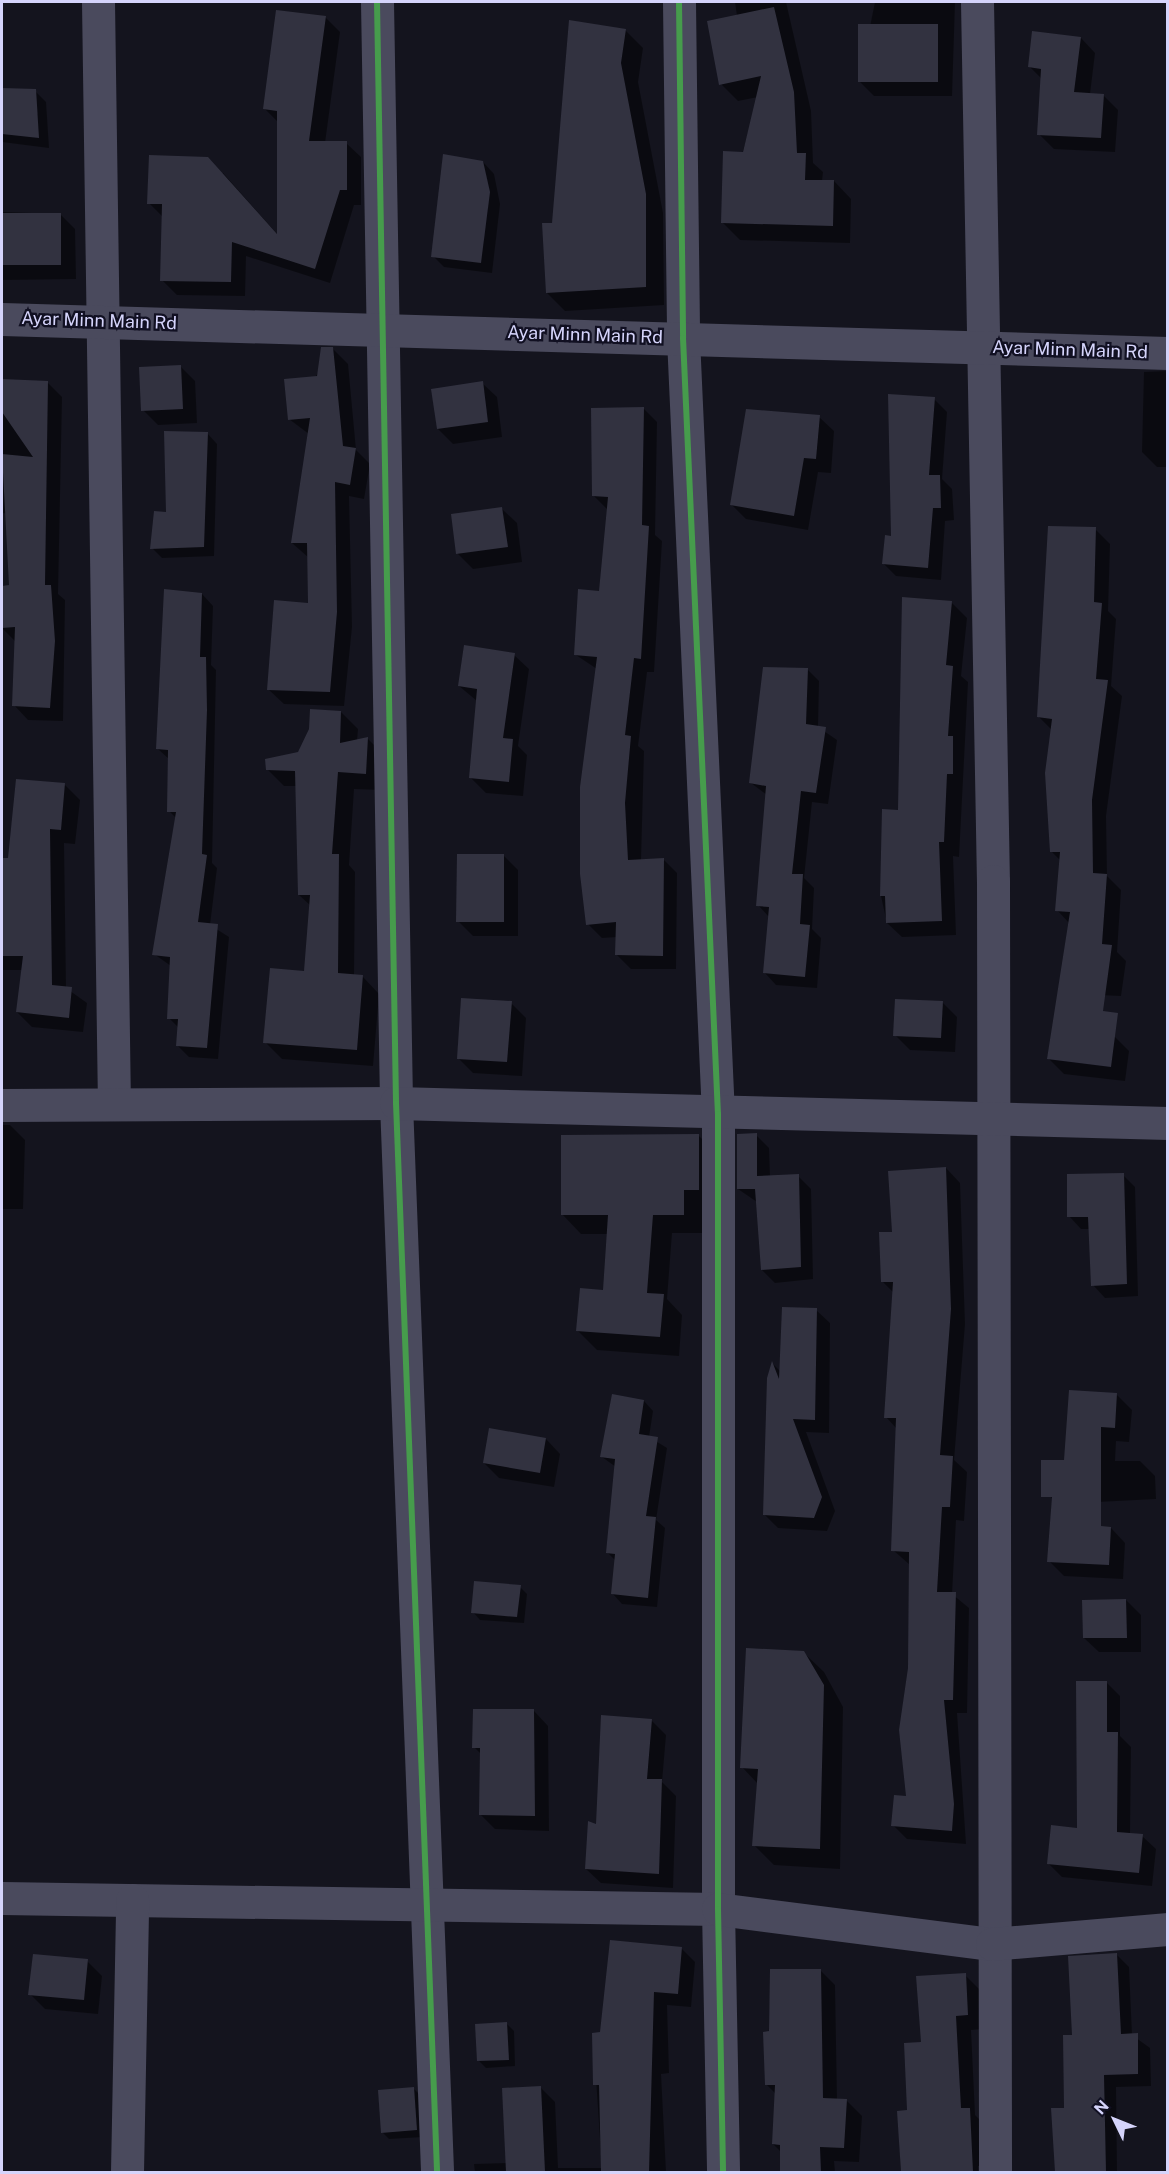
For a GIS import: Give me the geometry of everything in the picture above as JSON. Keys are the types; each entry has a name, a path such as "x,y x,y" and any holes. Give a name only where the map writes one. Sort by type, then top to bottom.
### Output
{"street":[{"path":"98,2 114,1104"},
{"path":"377,2 380,329 396,1103 437,2172"},
{"path":"679,2 682,338 718,1114 718,1909 723,2172"},
{"path":"977,2 981,348 993,869 992,1944 995,2172"},
{"name":"Ayar Minn Main Rd","path":"2,319 1167,353"},
{"path":"2,1105 396,1103 718,1114 1167,1123"},
{"path":"2,1898 718,1909 992,1944 1167,1929"},
{"path":"127,2172 132,1900"}],"building":[{"path":"774,7 794,92 797,153 806,153 805,180 834,180 833,226 721,223 723,151 743,152 761,76 719,85 707,21"},
{"path":"276,10 326,16 309,141 347,141 347,190 340,190 315,269 232,242 231,282 160,281 162,204 147,204 149,155 208,157 277,234 277,111 263,109"},
{"path":"569,20 626,29 621,63 646,194 646,287 546,293 542,223 552,223"},
{"path":"858,24 938,24 938,82 858,82"},
{"path":"1032,31 1081,37 1074,92 1104,94 1101,138 1037,135 1041,69 1028,67"},
{"path":"2,88 36,89 39,138 2,134"},
{"path":"443,154 483,161 490,192 481,263 431,257"},
{"path":"2,213 61,213 61,265 2,265"},
{"path":"321,347 333,347 343,446 356,448 350,485 335,482 337,612 330,692 267,690 274,600 308,603 307,543 291,543 310,418 288,420 284,379 317,376"},
{"path":"181,365 183,409 141,411 139,367"},
{"path":"2,379 48,381 45,585 51,585 55,641 50,708 12,706 15,627 2,628 2,586 9,585 2,454 33,457 2,412"},
{"path":"483,381 488,422 437,429 431,389"},
{"path":"888,394 935,397 929,475 940,475 941,508 933,508 928,568 882,564 885,535 891,536"},
{"path":"644,407 642,525 649,526 641,659 634,658 625,735 631,736 625,803 628,860 664,858 663,956 615,955 616,922 586,925 580,874 580,787 597,657 574,655 578,589 599,591 608,497 592,496 591,408"},
{"path":"746,409 820,415 816,459 804,458 794,516 730,505"},
{"path":"164,431 208,432 204,547 150,549 154,511 166,512"},
{"path":"502,507 508,547 456,554 451,514"},
{"path":"1048,526 1096,527 1094,602 1102,603 1096,679 1108,680 1092,800 1093,873 1107,874 1102,944 1112,945 1103,1011 1118,1013 1111,1067 1047,1059 1070,912 1055,911 1060,852 1050,852 1045,773 1052,719 1037,717"},
{"path":"164,589 202,593 200,657 206,657 207,710 202,854 207,855 198,922 218,924 207,1048 176,1046 178,1019 167,1019 170,957 152,955 176,812 167,812 168,750 156,749"},
{"path":"902,597 952,601 946,665 953,666 948,736 953,736 953,774 947,774 944,842 939,842 942,921 886,923 885,896 880,896 882,809 898,810"},
{"path":"464,645 515,653 503,738 513,739 509,782 469,778 477,689 458,686"},
{"path":"763,667 808,668 806,724 826,727 816,793 801,791 792,874 803,874 800,924 810,925 805,977 763,973 769,907 756,906 766,786 749,783"},
{"path":"310,709 341,711 340,743 368,737 366,774 338,772 332,854 339,854 338,973 363,975 357,1050 263,1043 270,968 304,971 310,895 298,895 295,771 266,770 265,759 298,752 309,729"},
{"path":"16,779 65,783 61,830 50,829 52,985 72,987 69,1018 16,1012 23,956 2,956 2,858 8,858"},
{"path":"457,854 504,854 504,922 456,922"},
{"path":"461,998 512,1001 507,1062 457,1059"},
{"path":"895,999 943,1001 941,1038 893,1036"},
{"path":"757,1133 757,1176 799,1174 801,1267 761,1270 755,1189 737,1189 737,1134"},
{"path":"699,1134 699,1190 684,1190 684,1215 653,1215 647,1293 664,1294 660,1337 576,1331 580,1288 603,1290 608,1215 561,1215 561,1135"},
{"path":"946,1167 951,1309 940,1455 953,1456 950,1507 942,1507 937,1592 956,1592 953,1700 944,1700 954,1804 952,1831 891,1826 894,1795 906,1796 899,1730 908,1668 909,1552 891,1551 896,1418 884,1418 893,1282 881,1282 879,1232 892,1232 888,1171"},
{"path":"1124,1173 1127,1284 1091,1286 1088,1217 1067,1217 1067,1174"},
{"path":"782,1307 817,1308 815,1420 793,1419 822,1497 814,1518 763,1515 767,1378 772,1361 779,1379"},
{"path":"1069,1390 1117,1393 1115,1428 1101,1427 1101,1526 1111,1527 1109,1565 1047,1562 1052,1497 1041,1497 1041,1460 1064,1460"},
{"path":"612,1394 644,1400 639,1434 658,1437 646,1516 656,1517 648,1598 611,1594 615,1554 606,1553 615,1459 600,1457"},
{"path":"489,1428 546,1438 540,1473 483,1463"},
{"path":"474,1581 521,1585 517,1617 471,1613"},
{"path":"1126,1599 1127,1638 1083,1638 1082,1600"},
{"path":"746,1648 804,1651 824,1685 820,1849 752,1846 758,1769 740,1768"},
{"path":"1076,1681 1107,1681 1107,1732 1118,1732 1117,1832 1143,1834 1139,1873 1047,1864 1051,1825 1077,1828"},
{"path":"473,1709 534,1709 535,1816 479,1815 480,1748 472,1748"},
{"path":"601,1715 652,1719 647,1779 662,1779 659,1874 585,1869 588,1821 596,1824"},
{"path":"610,1940 682,1947 678,1994 654,1992 649,2172 601,2172 599,2085 593,2085 592,2033 600,2032"},
{"path":"1117,1953 1121,2034 1138,2033 1138,2074 1104,2075 1106,2172 1055,2172 1051,2108 1064,2108 1063,2035 1072,2035 1068,1956"},
{"path":"33,1954 88,1959 84,2000 28,1995"},
{"path":"770,1969 821,1969 823,2098 847,2099 844,2148 820,2147 821,2172 780,2172 780,2145 772,2144 775,2085 765,2085 763,2032 769,2031"},
{"path":"966,1973 968,2015 956,2016 961,2108 970,2108 973,2172 901,2172 897,2111 907,2110 904,2043 921,2042 916,1976"},
{"path":"507,2022 509,2060 477,2061 475,2024"},
{"path":"541,2086 545,2172 506,2172 502,2088"},
{"path":"414,2087 417,2130 381,2133 378,2090"}],"cycle path":[{"path":"377,2 396,1103 437,2172"},
{"path":"679,2 683,338 718,1114 718,1909 723,2172"}]}
